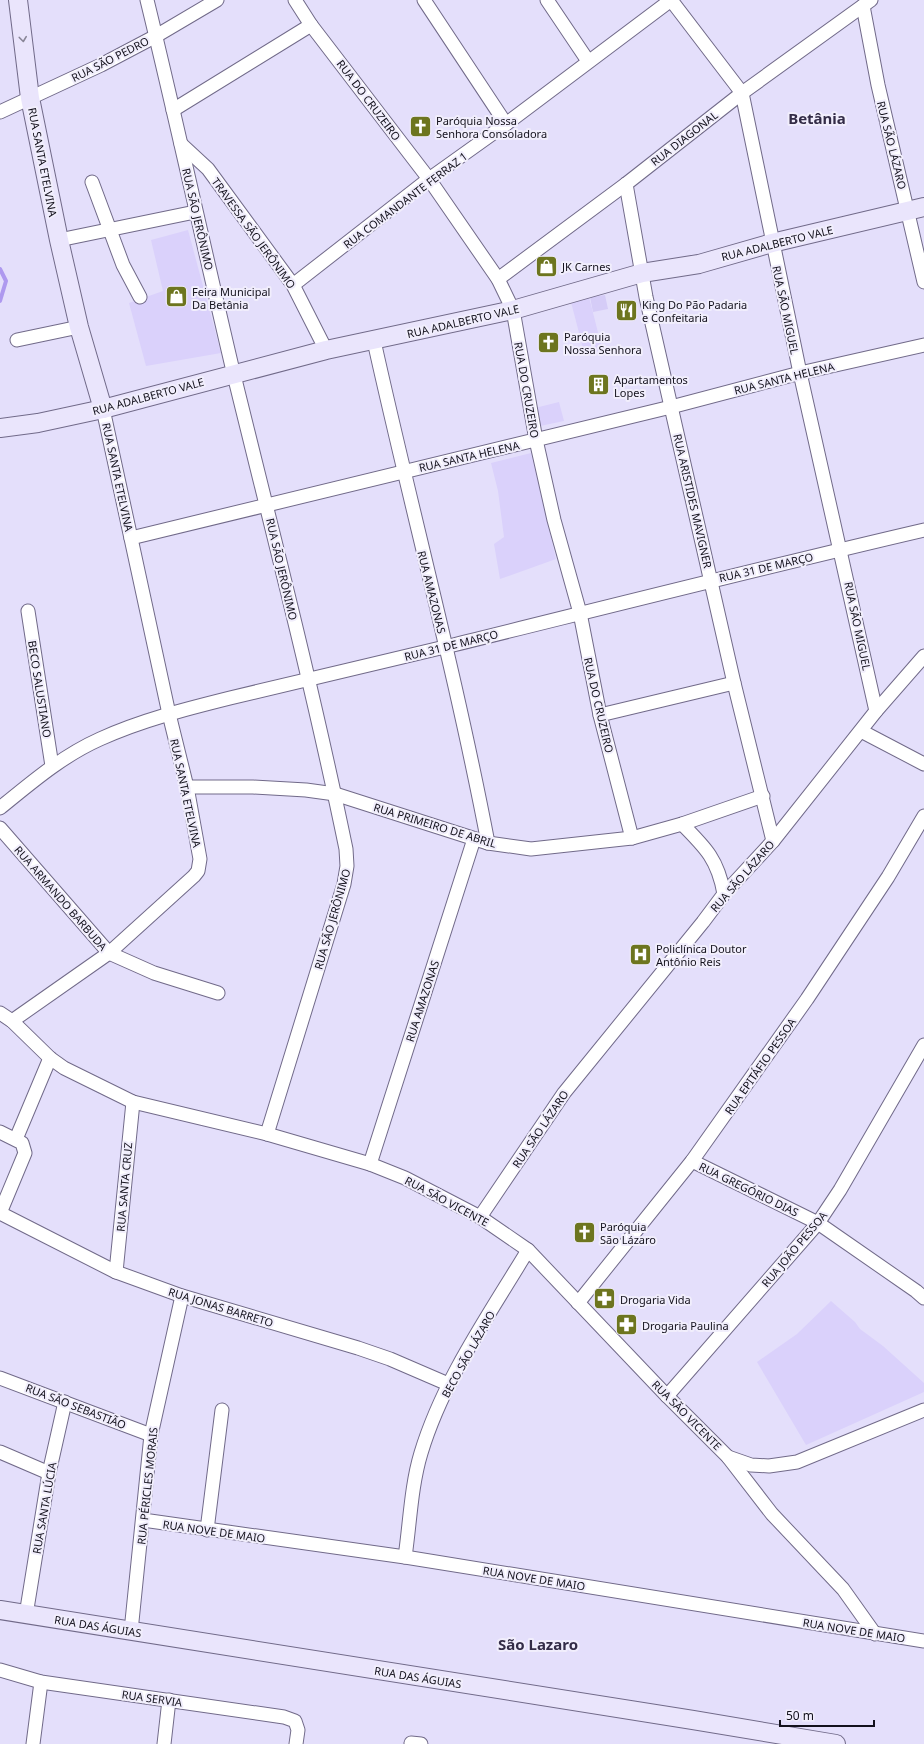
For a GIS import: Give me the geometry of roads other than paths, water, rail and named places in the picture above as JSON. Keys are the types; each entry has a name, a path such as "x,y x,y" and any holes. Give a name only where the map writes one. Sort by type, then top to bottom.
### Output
{"street":[{"name":"RUA SANTA ETELVINA","path":"18,0 30,98 59,240 78,327 103,408 169,714 187,787 200,860 198,871 194,876 109,953"},
{"name":"RUA SÃO JERÔNIMO","path":"147,0 182,144 195,212 335,794 346,849 347,866 345,878 267,1134"},
{"name":"RUA SÃO PEDRO","path":"0,112 101,65 156,36 217,0"},
{"name":"RUA DO CRUZEIRO","path":"295,0 311,25 429,179 498,279 513,310 536,440 561,551 580,613 600,715 632,838"},
{"path":"424,0 506,124"},
{"path":"547,0 588,61"},
{"name":"RUA COMANDANTE FERRAZ 1","path":"293,285 429,179 506,124 671,0"},
{"name":"RUA SÃO MIGUEL","path":"671,0 742,93 800,373 841,549 876,711"},
{"name":"RUA DIAGONAL","path":"498,279 626,184 742,93 867,3"},
{"name":"RUA SÃO LÁZARO","path":"867,3 878,85 916,209 924,282"},
{"path":"173,110 311,25"},
{"name":"TRAVESSA SÃO JERÔNIMO","path":"182,144 208,169 293,285 326,350"},
{"path":"92,182 123,265 140,296"},
{"name":"RUA ARISTIDES MAVIGNER","path":"626,184 642,273 671,407 734,683 773,841"},
{"name":"RUA ADALBERTO VALE","path":"0,428 38,423 103,408 326,350 374,341 513,310 642,273 699,264 772,243 916,209"},
{"path":"59,240 195,212"},
{"path":"17,340 78,327"},
{"name":"RUA AMAZONAS","path":"374,341 445,647 488,843"},
{"name":"RUA SANTA HELENA","path":"131,538 267,507 403,471 671,407 800,373 924,345"},
{"name":"RUA 31 DE MARÇO","path":"0,808 52,766 99,739 169,714 307,678 445,647 841,549 924,530"},
{"name":"BECO SALUSTIANO","path":"28,612 52,766"},
{"name":"RUA SÃO LÁZARO","path":"480,1217 564,1093 724,894 773,841 876,711 924,656"},
{"path":"600,715 734,683"},
{"path":"861,731 924,764"},
{"name":"RUA PRIMEIRO DE ABRIL","path":"187,787 253,786 335,794 488,843 531,849 632,838 682,824 763,796"},
{"name":"RUA EPITÁFIO PESSOA","path":"578,1303 692,1161 807,999 888,877 924,816"},
{"path":"682,824 699,841 714,860 721,878 724,894"},
{"name":"RUA ARMANDO BARBUDA","path":"0,828 109,953 154,973 218,993"},
{"name":"RUA AMAZONAS","path":"370,1164 474,839"},
{"path":"12,1021 109,953"},
{"name":"RUA SÃO VICENTE","path":"0,1013 12,1021 50,1058 64,1068 133,1102 267,1134 370,1164 405,1178 480,1217 528,1250 728,1458 772,1514 843,1589 875,1634"},
{"name":"RUA JOÃO PESSOA","path":"667,1396 818,1223 844,1184 924,1045"},
{"path":"16,1139 50,1058"},
{"name":"RUA SANTA CRUZ","path":"116,1272 133,1102"},
{"path":"0,1132 22,1143 24,1154 0,1213"},
{"name":"RUA GREGÓRIO DIAS","path":"692,1161 818,1223 910,1286 924,1298"},
{"name":"RUA JONAS BARRETO","path":"0,1213 116,1272 182,1296 364,1350 448,1384"},
{"name":"BECO SÃO LÁZARO","path":"405,1558 420,1454 448,1384 528,1250"},
{"name":"RUA PÉRICLES MORAIS","path":"131,1632 151,1435 182,1296"},
{"name":"RUA SÃO SEBASTIÃO","path":"0,1378 151,1435"},
{"name":"RUA SANTA LÚCIA","path":"26,1615 49,1474 65,1402"},
{"path":"207,1530 222,1410"},
{"path":"728,1458 751,1465 769,1466 797,1462 924,1410"},
{"path":"0,1452 49,1474"},
{"name":"RUA NOVE DE MAIO","path":"143,1520 405,1558 924,1642"},
{"name":"RUA DAS ÁGUIAS","path":"0,1610 836,1744"},
{"name":"RUA SERVIA","path":"0,1670 41,1682 284,1717 295,1722 298,1730 296,1744"},
{"path":"33,1744 41,1682"},
{"path":"164,1744 169,1700"}],"waterway":[{"path":"0,269 6,281 0,301"}],"place":[{"name":"Paróquia Nossa Senhora Consoladora","path":"421,126"},
{"name":"JK Carnes","path":"546,266"},
{"name":"Feira Municipal Da Betânia","path":"176,297"},
{"name":"King Do Pão Padaria e Confeitaria","path":"626,310"},
{"name":"Paróquia Nossa Senhora","path":"549,342"},
{"name":"Apartamentos Lopes","path":"599,385"},
{"name":"Policlínica Doutor Antônio Reis","path":"640,954"},
{"name":"Paróquia São Lázaro","path":"584,1232"},
{"name":"Drogaria Vida","path":"604,1299"},
{"name":"Drogaria Paulina","path":"626,1325"}],"district":[{"name":"Betânia","path":"817,118"},
{"name":"São Lazaro","path":"538,1644"}]}
